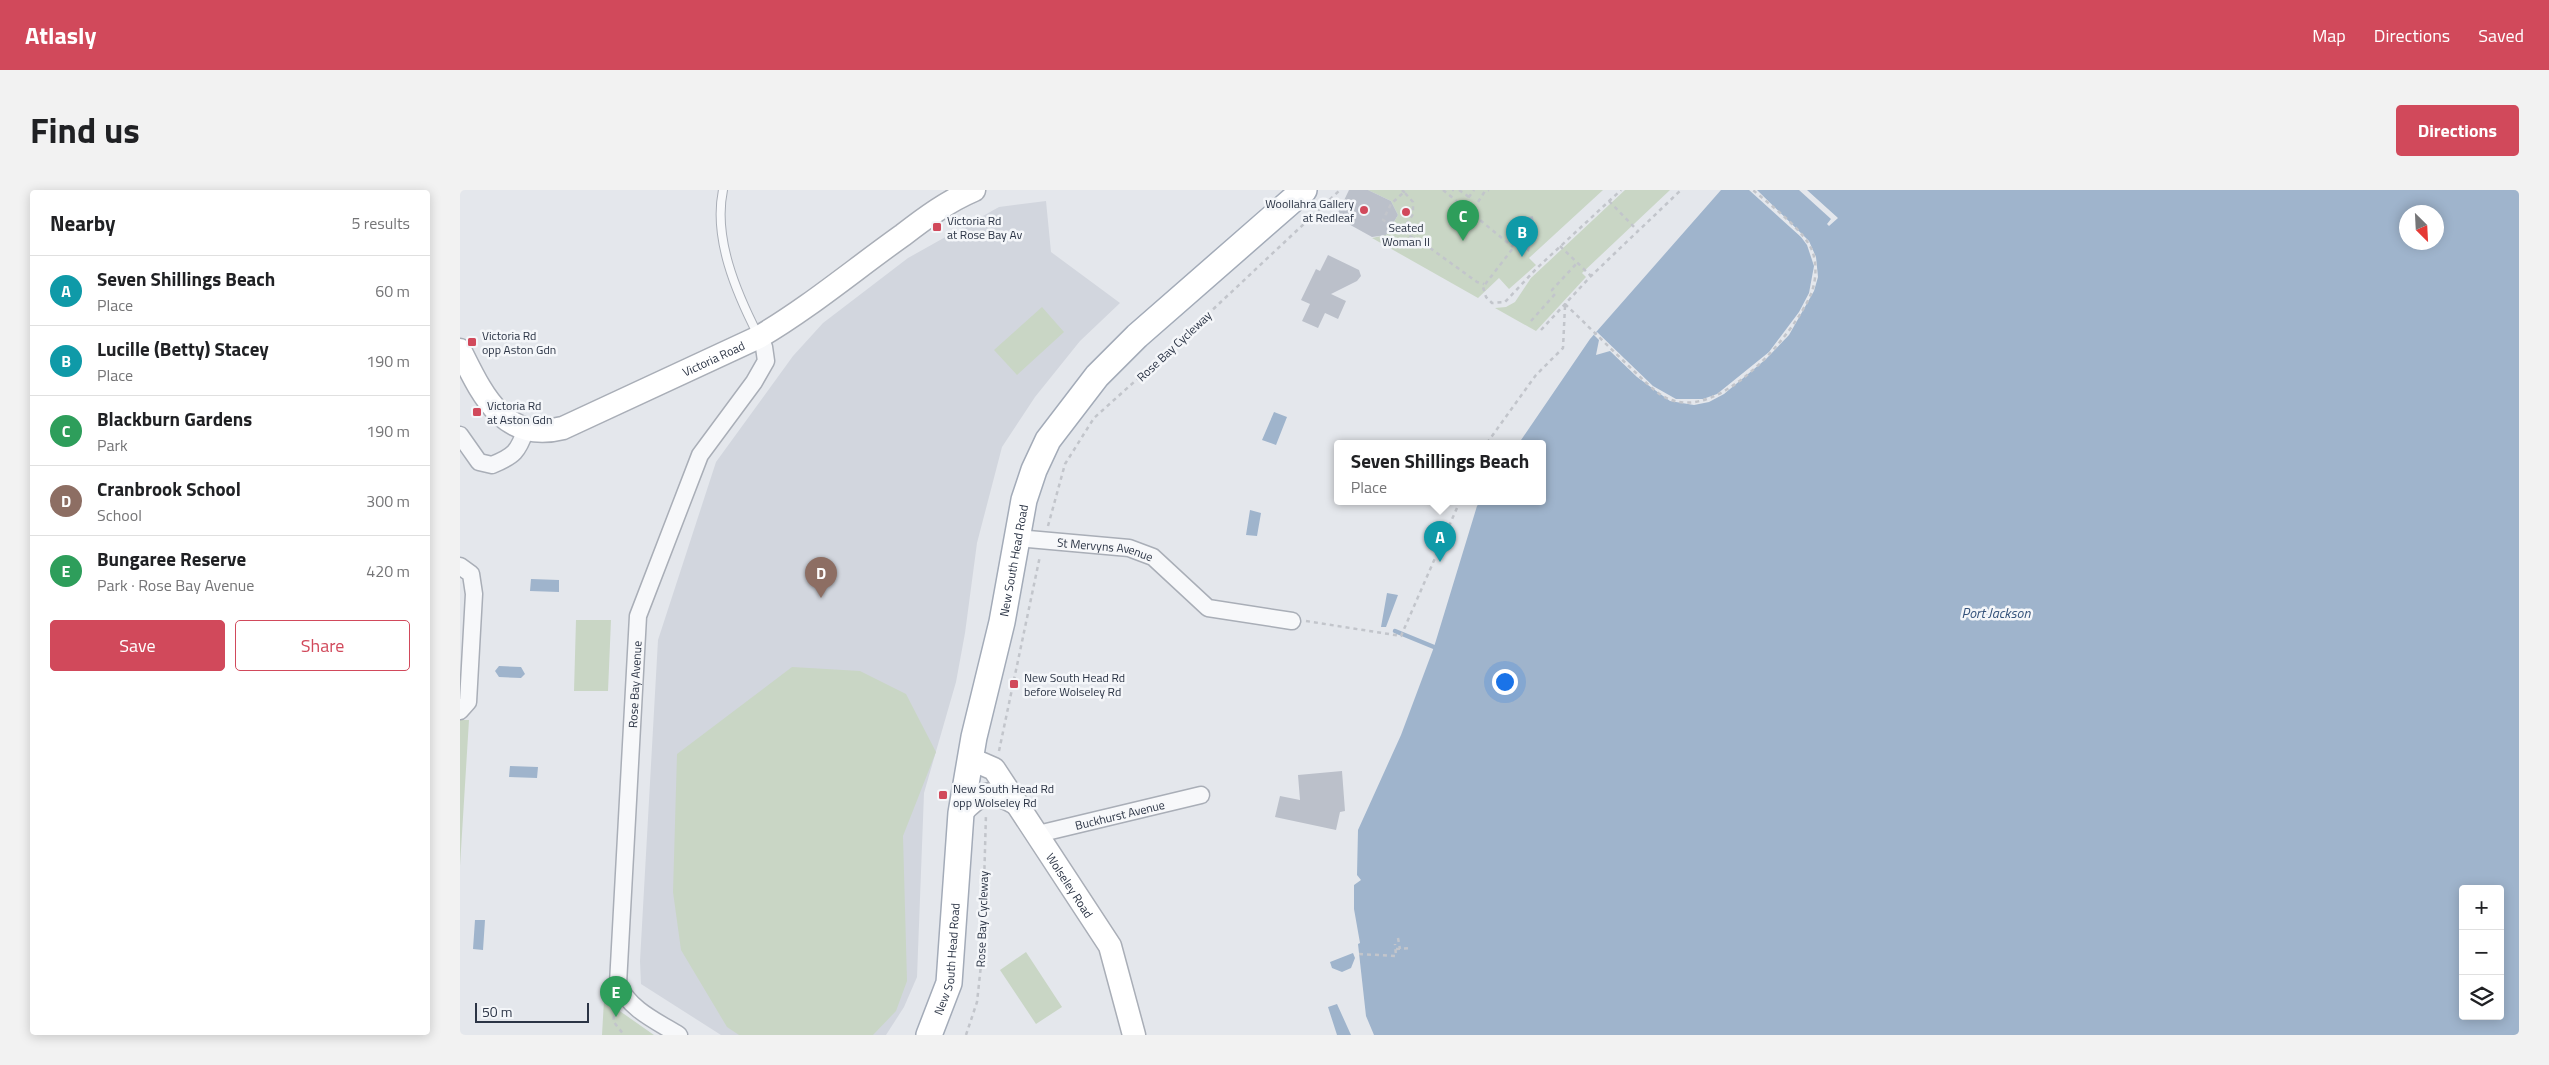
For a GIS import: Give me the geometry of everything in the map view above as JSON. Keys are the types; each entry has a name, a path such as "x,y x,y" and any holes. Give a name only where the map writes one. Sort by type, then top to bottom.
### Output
{"main road":[{"name":"New South Head Road","path":"929,1035 946,995 952,968 961,813 971,759 1002,622 1024,500 1034,470 1048,440 1097,376 1144,330 1287,199 1304,190"}],"street":[{"name":"Victoria Road","path":"460,350 490,406 503,418 526,429 550,431 563,428 759,337 787,320 919,223 952,201 974,190"},
{"name":"Rose Bay Avenue","path":"623,996 618,984 638,616 700,454 754,382 766,361 764,347 759,337"},
{"path":"460,435 479,462 492,465 513,455 520,445 526,429"},
{"name":"St Mervyns Avenue","path":"1017,538 1129,548 1153,557 1208,608 1299,621"},
{"path":"460,566 471,574 474,594 468,702 460,711"},
{"name":"Wolseley Road","path":"971,759 994,769 1110,946 1134,1035"},
{"path":"961,813 974,800 990,794 1001,796 1017,804"},
{"name":"Buckhurst Avenue","path":"1038,834 1201,794"},
{"path":"623,996 634,1007 679,1035"}],"lane":[{"path":"723,190 719,208 720,225 738,292 759,337"}],"path":[{"name":"Rose Bay Cycleway","path":"1047,528 1065,464 1094,418 1174,346 1340,190"},
{"path":"1443,190 1513,248"},
{"path":"1459,190 1469,197"},
{"path":"1466,209 1468,206 1464,204 1474,190"},
{"path":"1478,202 1485,191 1489,190"},
{"path":"1517,243 1484,284 1486,297 1492,303 1505,302 1560,246 1621,190"},
{"path":"1672,190 1676,194"},
{"path":"1541,330 1637,230 1681,190"},
{"path":"1565,304 1645,381 1668,399 1690,403 1716,396 1767,356 1784,337 1811,294 1815,278 1815,264 1807,242 1753,190"},
{"path":"1402,231 1413,214 1413,202 1404,191 1391,204 1383,220 1477,282 1484,284"},
{"path":"1609,201 1637,230"},
{"path":"1560,246 1591,276"},
{"path":"1531,321 1555,294 1552,290 1577,263"},
{"path":"1489,440 1536,375 1563,348 1565,304"},
{"path":"1299,621 1401,636 1458,505"},
{"path":"999,753 1040,552"},
{"name":"Rose Bay Cycleway","path":"966,1035 977,1002 982,956 986,810"},
{"path":"1359,954 1396,956 1398,938"},
{"path":"1396,944 1398,949"},
{"path":"1398,949 1412,948"},
{"path":"623,996 615,1011 613,1021 624,1035"}],"shaded area":[{"path":"1046,201 1051,252 1120,303 1080,341 1035,397 1002,447 977,543 965,633 956,682 924,793 917,977 904,1007 886,1035 721,1035 641,984 640,961 658,640 716,462 793,356 823,323 908,258 999,207"}],"green space":[{"path":"1368,190 1603,190 1529,258 1536,265 1509,289 1499,278 1478,298 1372,238 1386,235 1398,215 1391,201"},
{"path":"1625,190 1670,190 1582,273 1586,277 1536,331 1495,308 1506,307 1515,302 1531,278"},
{"path":"1042,307 1064,332 1017,375 994,350"},
{"path":"576,620 611,620 608,691 574,691"},
{"path":"792,667 860,671 906,694 936,752 903,836 907,981 896,1011 873,1035 739,1035 727,1027 681,950 673,892 677,754"},
{"path":"460,720 469,720 460,866"},
{"path":"1026,952 1062,1007 1036,1024 1000,970"},
{"path":"604,1000 654,1035 602,1035"}],"water":[{"name":"Port Jackson","path":"1721,190 2519,190 2519,1035 1374,1035 1366,1016 1358,944 1360,943 1354,909 1354,885 1361,880 1357,875 1358,830 1401,735 1434,647 1477,506 1546,505 1546,440 1521,440 1590,339"},
{"path":"1274,412 1287,417 1276,445 1262,440"},
{"path":"1250,510 1261,513 1257,536 1246,535"},
{"path":"531,579 559,580 559,592 530,591"},
{"path":"1387,593 1398,595 1386,627 1381,627"},
{"path":"499,666 521,667 525,674 521,678 499,677 495,671"},
{"path":"510,766 538,767 537,778 509,777"},
{"path":"475,920 485,920 483,950 473,949"},
{"path":"1353,953 1355,958 1351,968 1342,972 1332,968 1330,962"},
{"path":"1337,1004 1351,1035 1337,1035 1328,1007"}],"pier":[{"path":"1749,190 1757,190 1809,241 1816,257 1818,277 1814,291 1789,335 1766,359 1724,394 1709,402 1694,405 1670,401 1637,377 1610,351 1596,355 1599,340 1594,335 1597,332 1653,386 1676,399 1703,399 1717,394 1769,352 1799,312 1809,293 1814,266 1807,245 1801,237"},
{"path":"1799,190 1807,190 1838,218 1829,226 1827,224 1831,219"}],"building":[{"path":"1349,190 1368,190 1391,201 1398,215 1386,235 1372,237 1336,217"},
{"path":"1533,216 1534,227 1529,252 1513,240 1520,219"},
{"path":"1328,255 1359,270 1361,276 1357,281 1331,294 1346,301 1338,319 1325,313 1318,328 1302,321 1310,304 1301,300 1316,269 1320,271"},
{"path":"1342,771 1345,811 1340,812 1336,830 1275,817 1280,796 1300,800 1298,775"}],"waterway":[{"path":"1395,631 1434,647"}],"place":[{"name":"Woollahra Gallery at Redleaf","path":"1364,210"},
{"name":"Seated Woman II","path":"1406,212"},
{"name":"Victoria Rd at Rose Bay Av","path":"937,227"},
{"name":"Blackburn Gardens","path":"1463,241"},
{"name":"Lucille (Betty) Stacey","path":"1522,257"},
{"name":"Victoria Rd opp Aston Gdn","path":"472,342"},
{"name":"Victoria Rd at Aston Gdn","path":"477,412"},
{"name":"Seven Shillings Beach","path":"1440,562"},
{"name":"Cranbrook School","path":"821,598"},
{"name":"New South Head Rd before Wolseley Rd","path":"1014,684"},
{"name":"New South Head Rd opp Wolseley Rd","path":"943,795"},
{"name":"Bungaree Reserve","path":"616,1017"}]}
